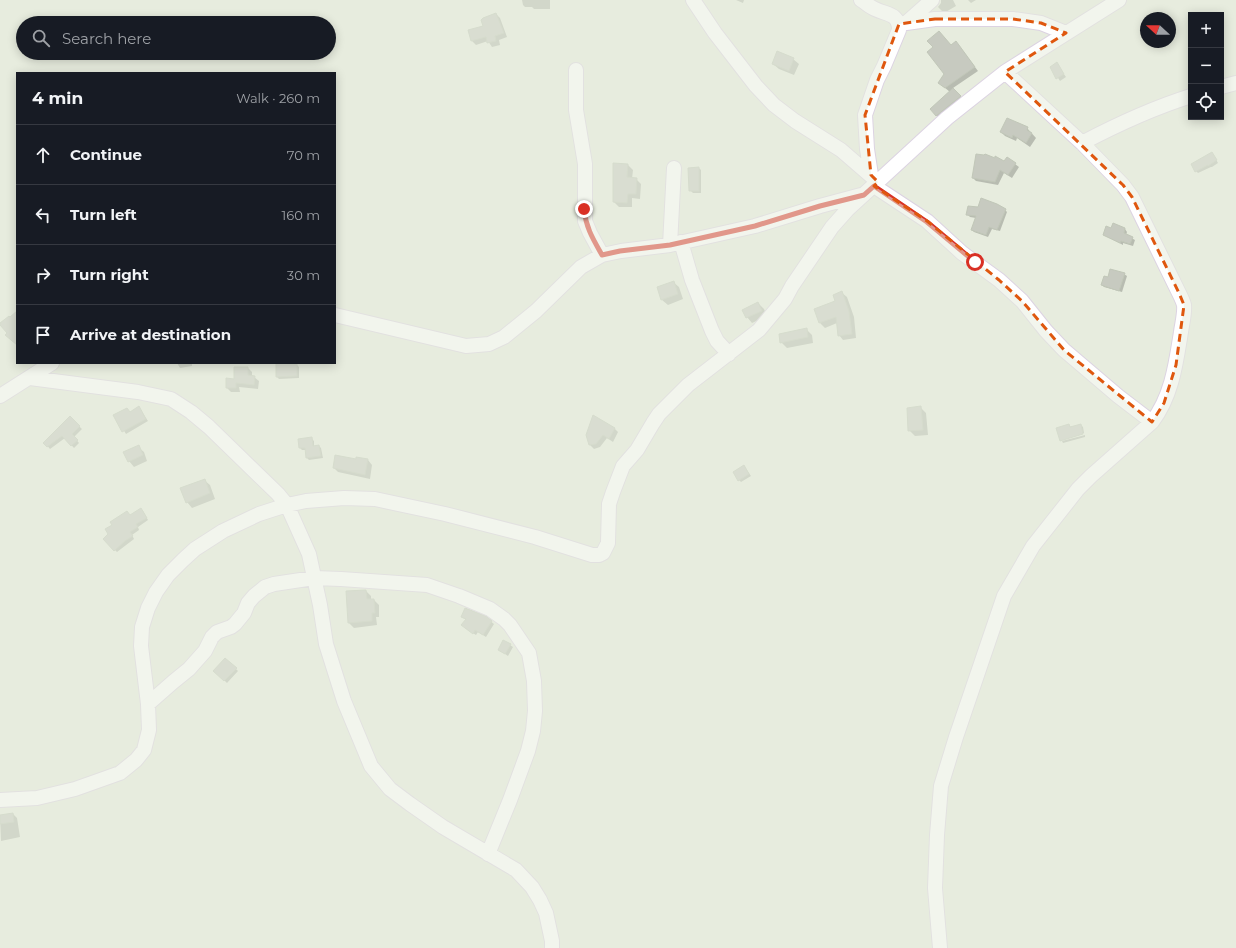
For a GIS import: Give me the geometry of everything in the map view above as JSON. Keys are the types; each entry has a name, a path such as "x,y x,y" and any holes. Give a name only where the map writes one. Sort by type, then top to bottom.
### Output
{"street":[{"path":"693,0 715,33 756,86 774,105 795,121 841,150 872,184 927,222 962,253 999,280 1022,301 1046,331 1064,350 1112,392 1152,422"},
{"path":"861,0 874,9 890,14 902,23"},
{"path":"872,184 867,148 865,115 877,80 902,23 932,0"},
{"path":"0,800 37,798 75,789 120,774 136,760 144,750 149,730 148,704 141,646 142,627 148,608 156,592 168,575 183,560 207,541 240,523 287,505 313,500 344,498 375,499 480,522 599,556 603,553 608,544 609,504 612,492 623,466 637,450 659,414 688,385 759,330 785,299 792,286 832,227 848,209 872,184 947,118 1005,72 1119,0"},
{"path":"902,23 935,19 1013,19 1041,23 1066,33"},
{"path":"576,70 576,110 585,164 585,221 587,228 602,255"},
{"path":"940,948 935,888 941,786 1004,596 1033,546 1078,489 1152,422 1160,412 1170,388 1176,365 1184,305 1174,280 1132,197 1113,174 1082,143 1005,72"},
{"path":"1224,86 1236,83"},
{"path":"1082,143 1155,107 1188,97"},
{"path":"674,168 676,243 712,331 717,341 729,354"},
{"path":"336,315 466,346 489,344 504,336 536,311 581,267 602,255 676,243 755,226 820,206 872,184"},
{"path":"0,396 51,364"},
{"path":"30,378 138,392 171,399 209,427 275,491 287,505 309,554 326,644 344,701 371,766 390,789 443,827 516,870 532,887 540,900 546,913 552,948"},
{"path":"148,704 189,669 205,651 212,637 217,632 231,627 239,620 248,603 254,596 265,587 274,584 314,578 402,583 435,587 490,609 504,619 520,638 528,652 532,667 534,696 533,731 528,751 488,854"}],"highlighted area":[{"path":"935,19 1013,19 1041,23 1066,33 1005,72 1123,185 1132,197 1179,293 1184,305 1176,365 1164,403 1152,422 1064,350 1022,301 999,280 927,221 874,186 878,182 871,175 865,115 899,24"}],"building":[{"path":"496,13 504,33 495,36 496,41 487,43 486,37 471,41 468,30 483,26 481,20 483,18"},
{"path":"939,31 951,45 956,41 975,67 945,88 938,83 944,74 927,52 933,47 927,41"},
{"path":"777,51 794,58 789,71 772,64"},
{"path":"1057,62 1064,74 1056,79 1050,67"},
{"path":"953,88 961,96 936,116 930,109"},
{"path":"1007,118 1028,127 1027,130 1032,133 1026,143 1013,135 1012,138 1000,132"},
{"path":"1212,152 1217,160 1195,172 1191,164"},
{"path":"976,154 985,154 995,158 995,156 1004,161 1007,157 1016,163 1008,175 1000,170 995,182 972,178"},
{"path":"613,163 628,164 627,177 637,178 636,194 628,194 627,203 613,202"},
{"path":"699,167 699,191 689,191 688,168"},
{"path":"981,198 1006,209 997,230 989,227 986,235 971,230 976,216 966,215 968,206 978,207"},
{"path":"1113,223 1125,228 1124,233 1133,237 1130,244 1121,241 1120,243 1103,235 1106,226 1111,228"},
{"path":"1110,269 1125,273 1119,291 1101,285 1104,276 1108,277"},
{"path":"674,281 678,294 661,300 657,287"},
{"path":"842,291 849,311 852,334 838,336 836,317 819,323 814,309 835,301 833,295"},
{"path":"758,302 762,311 746,318 742,310"},
{"path":"16,312 16,344 5,335 7,333 0,325 0,323 9,316 10,317"},
{"path":"807,328 808,337 780,343 779,334"},
{"path":"276,364 297,364 297,376 276,377"},
{"path":"234,367 248,367 248,375 255,376 254,385 236,383 236,388 226,388 226,378 234,379"},
{"path":"139,406 146,419 122,432 113,415 127,408 130,412"},
{"path":"921,406 923,430 908,431 907,408"},
{"path":"593,415 615,428 609,439 603,435 596,444 589,445 586,435"},
{"path":"70,416 80,426 72,434 78,440 71,446 62,436 47,447 43,443"},
{"path":"1069,424 1070,427 1081,424 1083,434 1060,441 1056,428"},
{"path":"312,437 313,446 319,445 321,456 306,458 305,448 299,448 298,439"},
{"path":"139,445 143,455 128,462 123,452"},
{"path":"335,455 356,459 356,457 368,459 365,475 333,468"},
{"path":"744,465 749,474 738,481 733,472"},
{"path":"205,479 210,493 186,503 180,488"},
{"path":"141,508 147,518 136,524 138,527 130,532 133,536 114,551 103,539 108,534 105,529 112,525 110,522 127,511 130,515"},
{"path":"366,590 367,599 374,599 375,613 372,613 372,621 348,623 346,591"},
{"path":"465,608 486,616 492,621 483,635 475,630 473,634 461,625 466,619 461,617"},
{"path":"503,640 511,644 505,654 498,650"},
{"path":"225,658 237,668 224,681 213,671"},
{"path":"13,813 14,822 0,824 0,815"}],"route":[{"path":"584,209 587,228 602,255 620,251 670,245 755,226 844,199 864,195 874,186 927,222 962,253 975,262"}]}
